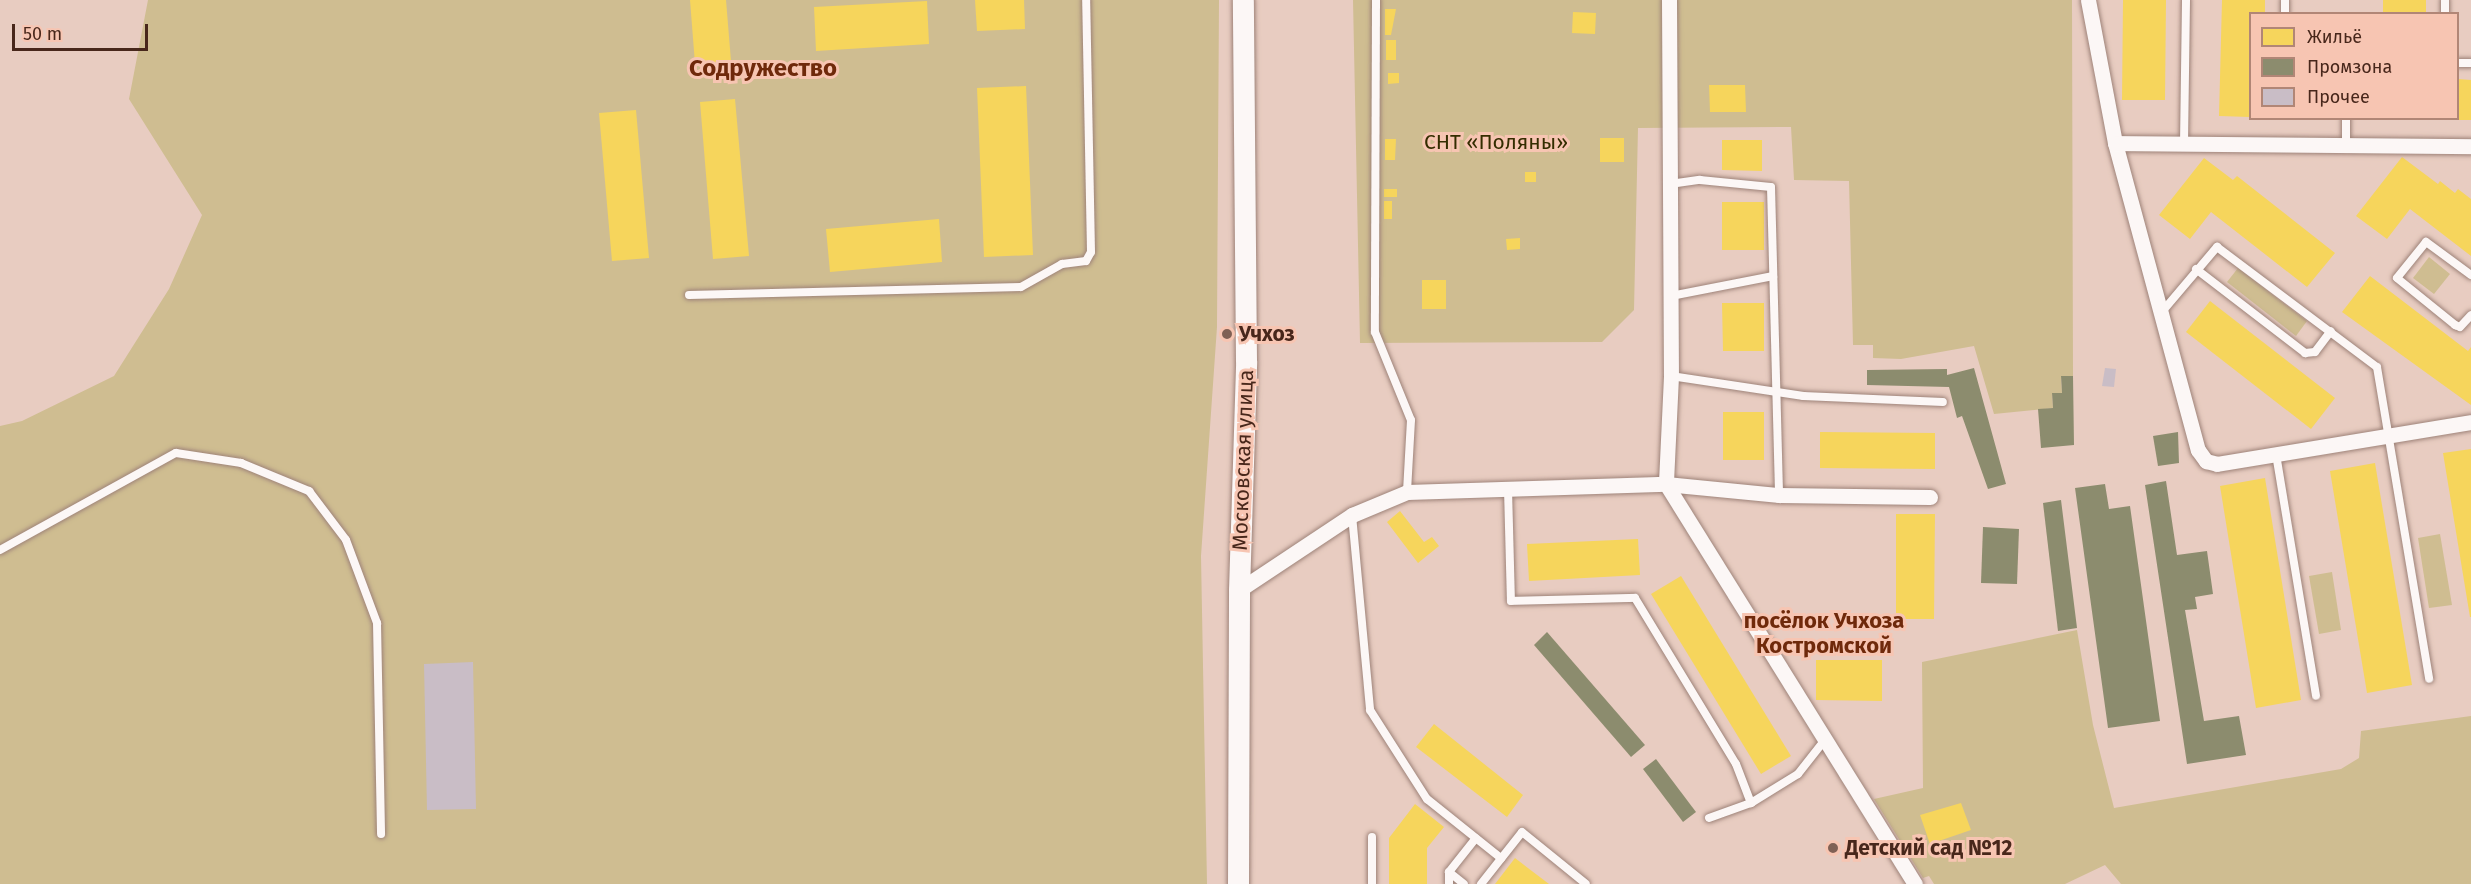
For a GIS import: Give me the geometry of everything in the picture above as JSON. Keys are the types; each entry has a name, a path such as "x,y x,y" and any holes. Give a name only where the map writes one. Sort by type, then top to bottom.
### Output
{"main road":[{"name":"Московская улица","path":"1238,884 1239,590 1246,361 1243,0"}],"street":[{"path":"1669,0 1671,376 1666,484 1915,884"},
{"path":"2088,0 2115,143 2198,450 2205,461 2217,464 2471,422"},
{"path":"2115,143 2471,146"},
{"path":"1239,590 1352,515 1407,492 1666,484 1779,495 1930,497"}],"lane":[{"path":"688,295 1021,287 1062,264 1086,261 1091,252 1086,0"},
{"path":"1376,0 1375,332 1411,420 1407,492"},
{"path":"2184,144 2186,0"},
{"path":"2346,120 2346,145"},
{"path":"1670,184 1700,180 1771,187 1779,495"},
{"path":"2471,275 2426,242 2397,278 2455,325 2460,327 2471,315"},
{"path":"2161,314 2210,250 2223,249 2377,367 2429,679"},
{"path":"2196,269 2305,353 2315,352 2331,331"},
{"path":"1671,296 1773,276"},
{"path":"1671,376 1776,392 1943,402"},
{"path":"0,550 176,453 241,463 309,491 346,540 377,623 381,834"},
{"path":"2276,454 2316,696"},
{"path":"1508,488 1511,601 1635,598 1736,764 1751,803"},
{"path":"1352,515 1370,710 1427,799 1501,858"},
{"path":"1708,818 1751,803 1798,774 1824,741"},
{"path":"1481,884 1522,832 1586,884"},
{"path":"1372,837 1372,884"},
{"path":"1449,884 1449,872 1476,838"},
{"path":"1449,872 1464,884"}],"green space":[{"path":"148,0 1219,0 1217,327 1201,556 1207,884 0,884 0,426 22,421 114,376 169,289 202,215 129,99"},
{"name":"СНТ «Поляны»","path":"1353,0 2072,0 2073,376 2061,377 2062,393 2052,394 2053,408 1994,414 1974,346 1901,359 1873,358 1873,345 1853,345 1849,181 1794,180 1791,127 1638,128 1634,310 1602,342 1360,343"},
{"path":"2429,257 2450,274 2434,294 2413,278"},
{"path":"2238,268 2307,321 2296,336 2227,282"},
{"path":"2440,534 2452,605 2429,608 2418,538"},
{"path":"2332,572 2341,630 2319,634 2309,576"},
{"path":"2077,630 2093,725 2114,808 2341,769 2359,758 2361,731 2471,716 2471,884 2121,884 2105,865 2065,884 1934,884 1929,876 1923,878 1874,799 1923,788 1922,662"}],"building: Жильё":[{"path":"690,0 726,0 731,61 695,64"},
{"path":"975,0 1024,0 1025,29 977,31"},
{"path":"2123,0 2166,0 2165,100 2122,100"},
{"path":"2222,0 2265,0 2265,12 2249,12 2249,117 2219,116"},
{"path":"2383,0 2426,0 2426,12 2383,12"},
{"path":"927,1 929,44 816,51 814,7"},
{"path":"1385,9 1396,9 1391,35 1385,35"},
{"path":"1573,12 1596,13 1595,34 1572,33"},
{"path":"1386,40 1396,40 1396,60 1386,60"},
{"path":"1388,73 1399,73 1399,83 1388,84"},
{"path":"2459,79 2471,80 2471,120 2459,120"},
{"path":"1709,85 1745,85 1746,112 1710,112"},
{"path":"1026,86 1033,255 984,257 977,88"},
{"path":"735,99 749,256 713,259 700,102"},
{"path":"636,110 649,258 612,261 599,113"},
{"path":"1600,138 1624,138 1624,162 1600,162"},
{"path":"1385,139 1396,139 1395,160 1385,160"},
{"path":"1722,140 1762,140 1762,171 1722,170"},
{"path":"2402,157 2438,184 2440,181 2455,193 2458,189 2471,199 2471,256 2410,209 2387,239 2356,216"},
{"path":"2204,158 2233,180 2237,176 2335,253 2307,287 2211,212 2190,239 2159,215"},
{"path":"1525,172 1536,172 1536,182 1525,182"},
{"path":"1384,189 1397,189 1397,197 1384,197"},
{"path":"1384,201 1392,201 1392,219 1384,219"},
{"path":"1722,202 1764,202 1764,250 1722,250"},
{"path":"939,219 942,262 830,272 826,229"},
{"path":"1520,238 1520,249 1507,250 1506,239"},
{"path":"2370,276 2468,351 2471,347 2471,405 2342,312"},
{"path":"1422,280 1446,280 1446,309 1422,309"},
{"path":"2210,301 2335,398 2311,429 2186,332"},
{"path":"1722,303 1764,303 1764,351 1723,351"},
{"path":"1723,412 1764,412 1764,460 1723,460"},
{"path":"1820,432 1935,433 1935,469 1820,468"},
{"path":"2471,449 2471,617 2470,617 2443,453"},
{"path":"2375,463 2412,685 2367,693 2330,471"},
{"path":"2265,478 2301,700 2256,708 2220,486"},
{"path":"1400,511 1424,542 1432,537 1439,546 1418,563 1387,522"},
{"path":"1896,514 1935,514 1934,619 1896,619"},
{"path":"1638,539 1640,575 1529,581 1527,544"},
{"path":"1681,576 1791,756 1761,774 1651,594"},
{"path":"1816,660 1882,660 1882,701 1816,700"},
{"path":"1434,724 1523,795 1507,817 1416,747"},
{"path":"1961,803 1971,830 1930,844 1920,815"},
{"path":"1415,804 1444,827 1427,848 1427,884 1389,884 1389,838"},
{"path":"1515,858 1549,884 1495,884"}],"building: Промзона":[{"path":"1974,368 2006,484 1988,489 1962,416 1957,418 1949,387 1867,385 1867,370 1947,369 1947,375"},
{"path":"2061,376 2073,376 2074,445 2041,448 2038,409 2053,408 2052,393 2062,393"},
{"path":"2178,432 2179,463 2158,466 2153,436"},
{"path":"2166,481 2177,555 2207,551 2213,594 2195,597 2197,609 2185,610 2204,721 2239,716 2246,755 2187,764 2145,485"},
{"path":"2105,484 2109,509 2130,506 2160,721 2108,728 2075,488"},
{"path":"2061,500 2077,628 2058,631 2043,503"},
{"path":"1983,527 2019,529 2017,584 1981,583"},
{"path":"1547,632 1645,745 1631,757 1534,645"},
{"path":"1656,759 1696,812 1683,822 1643,769"}],"building: Прочее":[{"path":"2105,368 2116,369 2114,387 2102,386"},
{"path":"473,662 476,809 427,810 424,664"}],"place":[{"name":"Учхоз","path":"1227,334"},
{"name":"Детский сад №12","path":"1833,848"}],"district":[{"name":"Содружество","path":"763,69"},
{"name":"посёлок Учхоза Костромской","path":"1824,632"}]}
